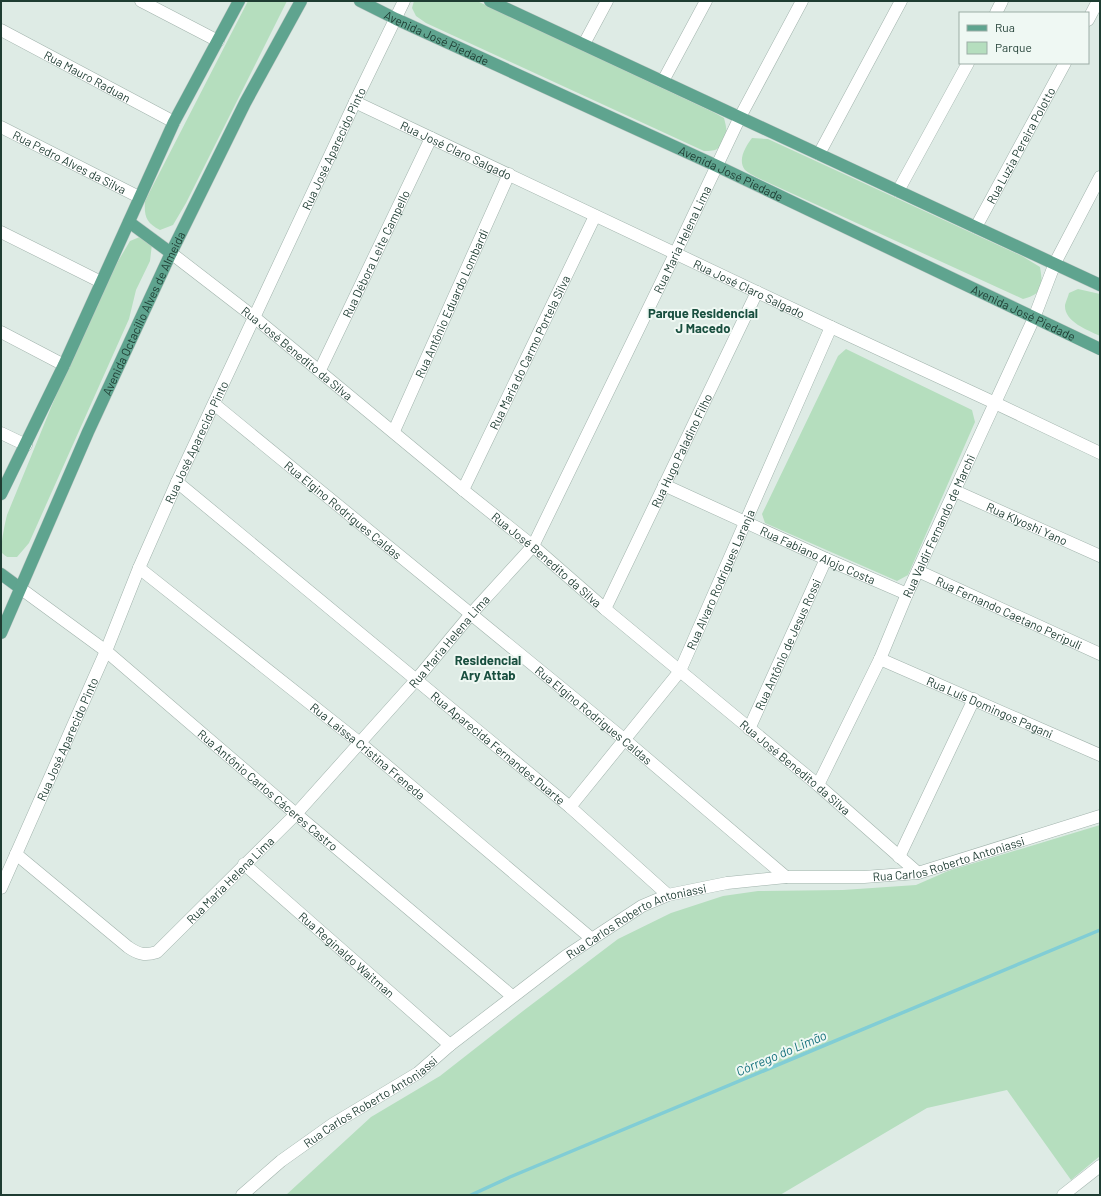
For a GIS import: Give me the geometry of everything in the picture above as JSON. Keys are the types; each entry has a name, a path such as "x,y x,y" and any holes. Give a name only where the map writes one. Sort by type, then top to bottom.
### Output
{"main road":[{"path":"1,494 64,365 174,122 239,1"},
{"name":"Avenida Octacilio Alves de Almeida","path":"1,633 88,432 171,253 245,103 300,1"},
{"name":"Avenida José Piedade","path":"360,1 396,19 717,166 1100,349"},
{"path":"490,1 505,4 584,44 1100,285"},
{"path":"129,222 171,253"},
{"path":"1,574 20,588"}],"street":[{"path":"141,1 218,41"},
{"name":"Rua José Aparecido Pinto","path":"1,888 106,651 139,568 177,482 355,102 404,1"},
{"path":"584,44 607,1"},
{"path":"663,81 706,1"},
{"name":"Rua Maria Helena Lima","path":"16,854 128,947 137,953 149,955 157,952 296,814 416,680 471,614 533,546 740,117 802,1"},
{"path":"819,154 901,1"},
{"path":"996,12 1002,1"},
{"path":"1089,18 1098,1"},
{"name":"Rua Mauro Raduan","path":"1,30 174,122"},
{"path":"898,191 967,64"},
{"name":"Rua Luzia Pereira Polotto","path":"976,227 1064,64"},
{"name":"Rua José Claro Salgado","path":"355,102 1100,453"},
{"name":"Rua Pedro Alves da Silva","path":"1,128 139,197"},
{"name":"Rua Débora Leite Campello","path":"320,370 431,138"},
{"name":"Rua Antônio Eduardo Lombardi","path":"394,431 509,174"},
{"name":"Rua Valdir Fernando de Marchi","path":"818,785 880,659 907,594 1034,318 1055,263 1100,177"},
{"name":"Rua Maria do Carmo Portela Silva","path":"463,490 596,216"},
{"path":"1,232 101,282"},
{"name":"Rua José Benedito da Silva","path":"171,253 320,370 463,490 533,546 605,609 818,785 918,873"},
{"name":"Rua Hugo Paladino Filho","path":"605,609 757,292"},
{"name":"Rua Alvaro Rodrigues Laranja","path":"570,807 680,671 831,327"},
{"path":"1,332 64,365"},
{"name":"Rua Elgino Rodrigues Caldas","path":"214,404 625,740 786,877"},
{"path":"1,432 26,445"},
{"name":"Rua Aparecida Fernandes Duarte","path":"177,482 570,807 668,895"},
{"name":"Rua Fabiano Alojo Costa","path":"664,486 907,594"},
{"name":"Rua Klyoshi Yano","path":"955,491 1100,556"},
{"name":"Rua Antônio de Jesus Rossi","path":"749,729 826,559"},
{"name":"Rua Laissa Cristina Freneda","path":"139,568 360,743 592,939"},
{"name":"Rua Fernando Caetano Peripuli","path":"918,570 1100,654"},
{"name":"Rua Antônio Carlos Cáceres Castro","path":"20,588 106,651 512,996"},
{"name":"Rua Luís Domingos Pagani","path":"880,659 1100,755"},
{"path":"899,857 974,699"},
{"name":"Rua Carlos Roberto Antoniassi","path":"242,1195 281,1161 334,1124 418,1073 450,1045 512,996 566,956 642,906 668,895 727,883 786,877 864,877 918,873 1100,816"},
{"name":"Rua Reginaldo Waitman","path":"244,864 450,1045"},
{"path":"1063,1195 1100,1166"}],"green space":[{"path":"248,1 287,1 186,203 173,225 160,230 149,222 145,211 145,201"},
{"path":"414,1 477,1 724,118 727,131 726,139 717,149 712,151 704,151 426,23 416,16 412,8"},
{"path":"752,138 768,139 1022,256 1040,267 1042,279 1040,288 1035,294 1023,299 756,177 745,170 742,162 743,153"},
{"path":"142,236 152,244 150,261 136,290 129,319 29,543 17,557 7,557 2,553 2,545 7,515 75,349 114,268 130,241"},
{"path":"1078,289 1100,294 1100,336 1078,325 1068,316 1065,305 1069,293"},
{"path":"846,349 972,410 975,422 908,575 897,581 765,523 762,514 838,356"},
{"path":"1100,825 1100,1156 1071,1180 1007,1090 927,1108 780,1195 286,1195 371,1117 440,1076 618,939 671,913 723,896 758,891 843,890 916,885 948,871"}],"waterway":[{"name":"Córrego do Limão","path":"471,1195 510,1177 1100,930"}],"district":[{"name":"Parque Residencial J Macedo","path":"703,320"},
{"name":"Residencial Ary Attab","path":"488,668"}]}
